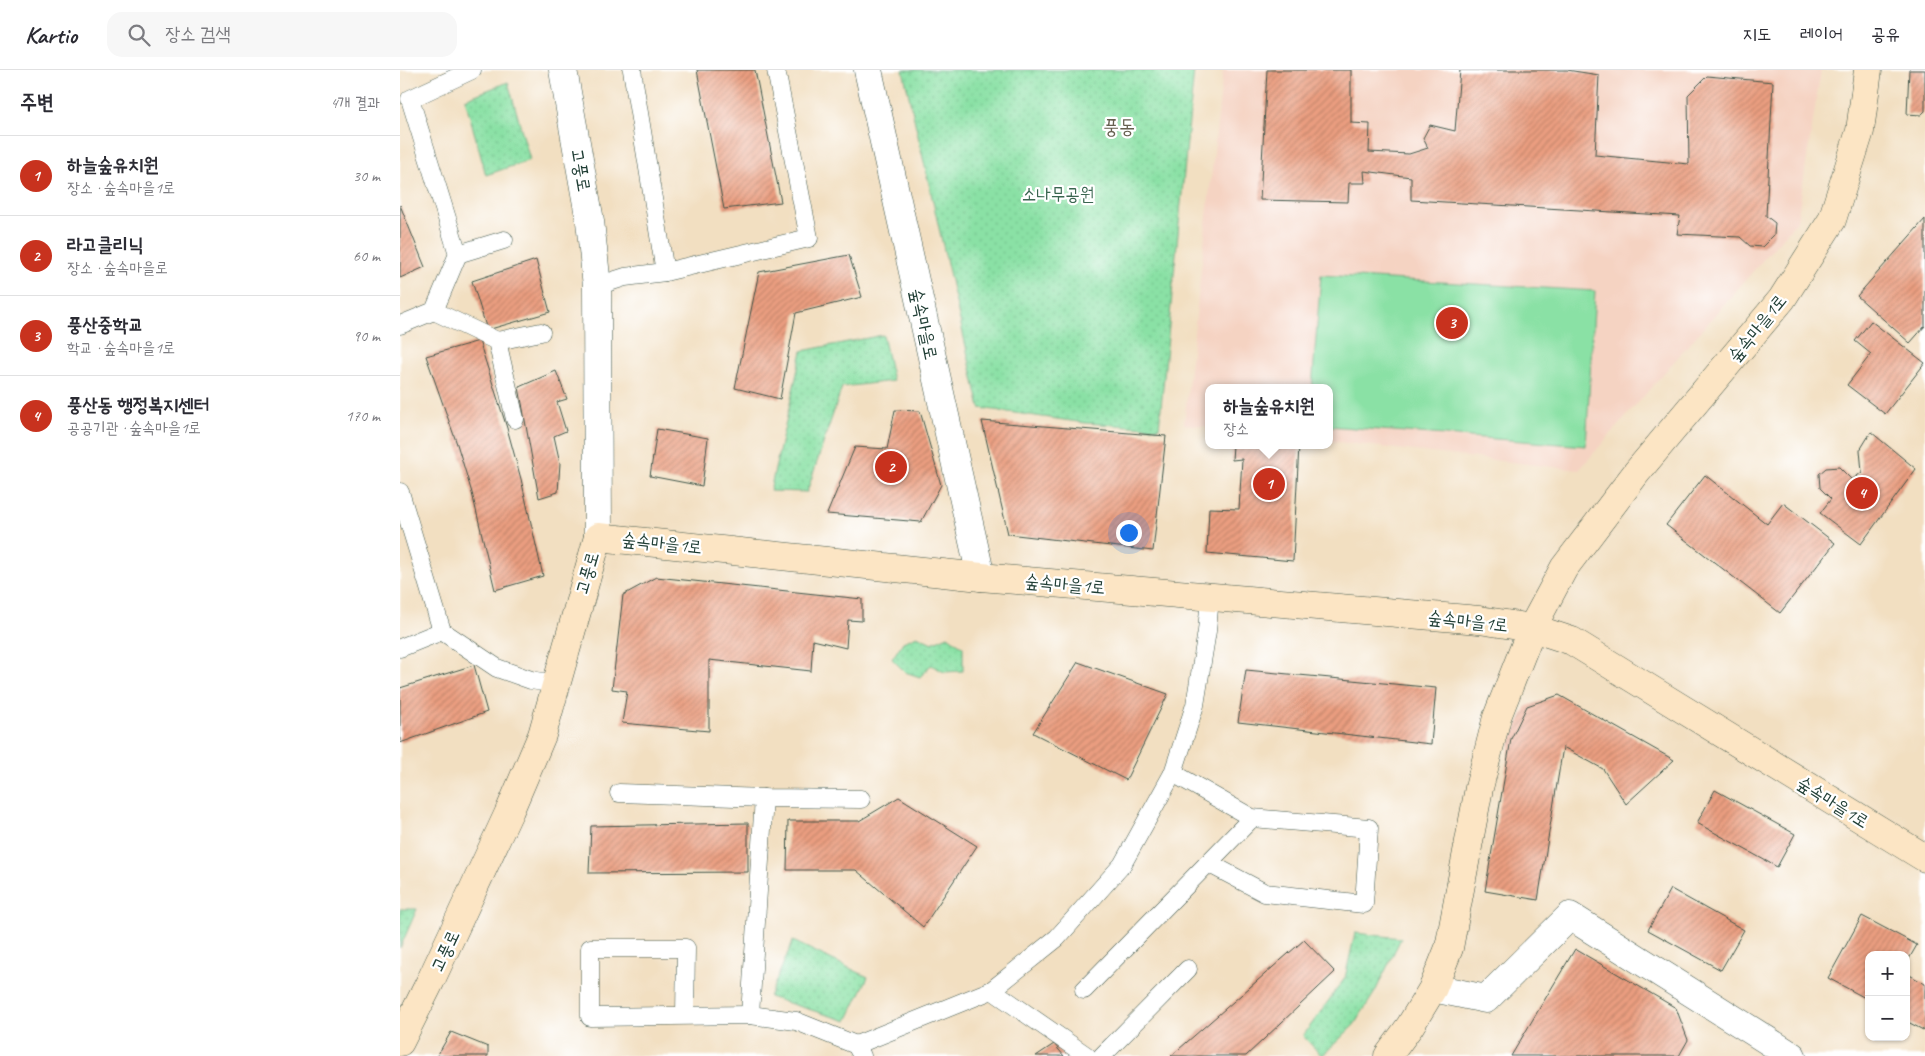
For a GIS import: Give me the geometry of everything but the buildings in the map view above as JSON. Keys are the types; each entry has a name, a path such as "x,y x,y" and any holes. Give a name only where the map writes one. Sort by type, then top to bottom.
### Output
{"street":[{"name":"고풍로","path":"400,1042 510,810 542,735 598,536 597,286 590,221 563,70"},
{"name":"숲속마을로","path":"868,70 981,577"},
{"name":"숲속마을1로","path":"1388,1056 1410,1026 1433,988 1449,948 1479,788 1496,716 1532,628 1564,568 1637,472 1782,299 1832,220 1860,131 1868,70"},
{"name":"숲속마을1로","path":"598,536 981,577 1479,620 1532,628 1572,641 1925,858"},
{"path":"1433,988 1486,999 1570,916 1792,1056"}],"lane":[{"path":"400,325 434,311 458,254 410,99 472,70"},
{"path":"632,70 665,272"},
{"path":"597,286 626,277 665,272 809,238 776,70"},
{"path":"458,254 504,240"},
{"path":"434,311 497,341 541,332"},
{"path":"497,341 515,419"},
{"path":"400,492 442,631 497,668 531,680 556,684"},
{"path":"685,1015 686,948 590,948 590,1017 750,1015 796,1021 859,1050 992,990 1057,938 1122,865 1173,773 1195,705 1207,631 1210,597"},
{"path":"400,648 442,631"},
{"path":"1173,773 1252,818 1369,828 1364,904 1265,893 1208,863"},
{"path":"619,793 861,799"},
{"path":"750,1015 764,798"},
{"path":"1084,990 1252,818"},
{"path":"1102,1056 1188,969"},
{"path":"992,990 1087,1056"}],"shaded area":[{"path":"1223,70 1821,70 1797,221 1579,470 1333,441 1333,384 1205,384 1205,427 1184,424"}],"green space":[{"name":"소나무공원","path":"903,70 1194,70 1159,428 1085,423 980,408"},
{"path":"508,82 530,160 486,175 465,99"},
{"path":"1321,275 1595,291 1586,446 1333,426 1333,384 1312,384"},
{"path":"883,335 893,381 842,387 807,492 770,491 802,351"},
{"path":"917,636 932,643 948,636 963,647 963,671 944,672 931,665 920,677 905,672 892,659 903,642"},
{"path":"400,909 417,909 400,948"},
{"path":"1355,933 1401,938 1375,992 1354,1025 1322,1056 1303,1036 1345,978"},
{"path":"793,941 868,977 847,1021 769,997"}],"place":[{"name":"풍산중학교","path":"1452,323"},
{"name":"라고클리닉","path":"891,467"},
{"name":"하늘숲유치원","path":"1269,484"},
{"name":"풍산동 행정복지센터","path":"1862,493"}],"district":[{"name":"풍동","path":"1119,126"}]}
